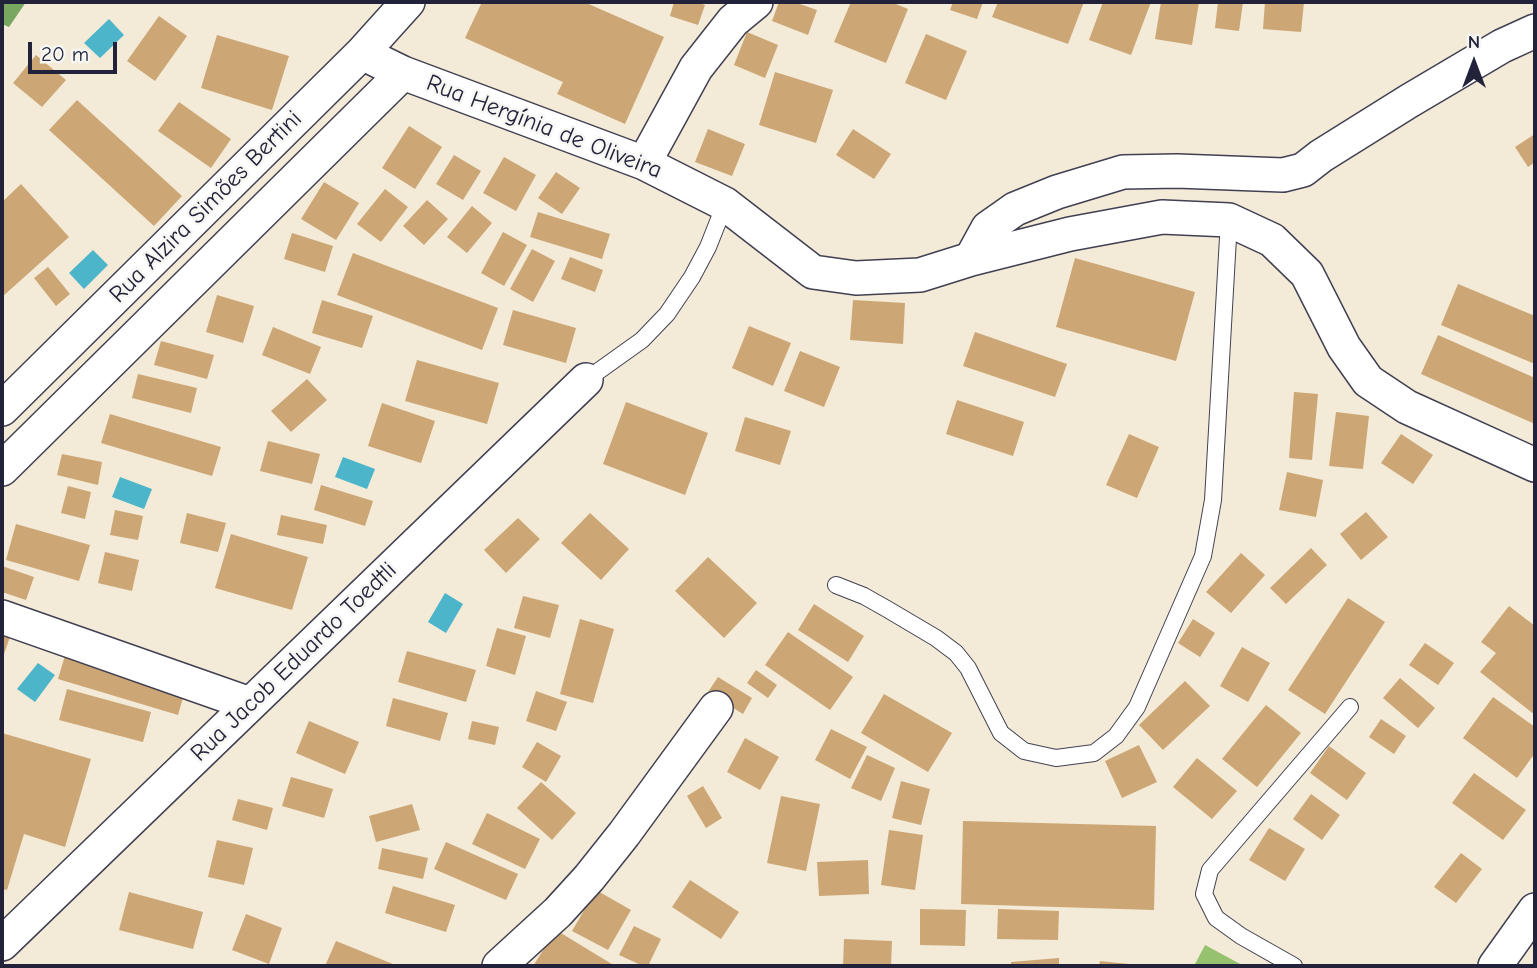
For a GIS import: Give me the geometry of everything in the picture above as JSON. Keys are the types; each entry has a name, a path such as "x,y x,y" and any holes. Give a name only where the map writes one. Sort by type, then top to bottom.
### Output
{"street":[{"name":"Rua Alzira Simões Bertini","path":"2,409 362,53 408,2"},
{"path":"644,163 696,68 733,21 756,2"},
{"path":"971,259 988,228 1015,209 1057,192 1123,172 1283,175 1303,170 1421,94 1502,46 1535,31"},
{"name":"Rua Hergínia de Oliveira","path":"362,53 403,73 644,163 725,204 813,272 856,278 920,275 1070,234 1162,217 1229,220"},
{"name":"Rua Alzira Simões Bertini","path":"2,469 403,73"},
{"path":"1229,220 1272,240 1307,274 1344,347 1368,381 1407,407 1535,465"},
{"name":"Rua Jacob Eduardo Toedtli","path":"2,944 586,380"},
{"path":"2,617 250,704"},
{"path":"499,966 558,912 589,878 716,708"},
{"path":"1495,966 1535,911"}],"lane":[{"path":"586,380 642,340 667,314 708,247 725,204"},
{"path":"836,585 887,609 956,653 968,668 1001,733 1024,751 1056,758 1094,753 1116,736 1137,707 1203,556 1213,500 1229,220"},
{"path":"1294,966 1241,936 1216,918 1204,894 1210,870 1350,707"}],"green space":[{"path":"2,2 26,2 9,27 2,24"},
{"path":"1205,945 1244,966 1194,966"}],"water":[{"path":"109,19 124,35 100,58 84,43"},
{"path":"93,250 108,265 84,289 69,273"},
{"path":"343,457 375,469 367,489 335,477"},
{"path":"120,477 152,489 144,509 112,497"},
{"path":"445,593 463,604 446,633 428,622"},
{"path":"38,663 55,675 35,702 17,689"}],"building":[{"path":"482,2 584,2 664,37 625,124 557,94 563,82 465,38"},
{"path":"674,2 696,2 705,5 698,25 670,16"},
{"path":"779,2 794,2 817,10 808,35 772,21"},
{"path":"851,2 891,2 908,9 886,63 834,42"},
{"path":"953,2 983,2 977,19 950,10"},
{"path":"998,2 1084,2 1068,44 992,17"},
{"path":"1103,2 1151,2 1131,55 1089,40"},
{"path":"1161,2 1199,2 1192,45 1155,39"},
{"path":"1218,2 1243,2 1239,31 1215,28"},
{"path":"1265,2 1304,2 1301,32 1263,29"},
{"path":"159,16 187,36 155,81 127,61"},
{"path":"747,32 778,45 765,78 734,65"},
{"path":"926,34 967,51 946,100 905,83"},
{"path":"217,35 289,56 272,110 201,88"},
{"path":"36,55 66,80 42,107 13,83"},
{"path":"775,72 833,90 816,143 759,125"},
{"path":"77,100 182,196 154,226 49,130"},
{"path":"179,102 231,139 211,168 158,131"},
{"path":"409,126 442,147 415,189 382,168"},
{"path":"708,129 745,144 732,176 695,162"},
{"path":"853,129 891,154 874,179 836,155"},
{"path":"1535,134 1535,162 1528,167 1515,147"},
{"path":"454,155 481,171 463,200 436,184"},
{"path":"504,157 536,175 516,211 483,193"},
{"path":"556,172 580,188 562,214 538,198"},
{"path":"324,182 359,203 336,240 301,219"},
{"path":"21,184 69,237 2,297 2,202"},
{"path":"385,189 408,207 381,242 357,224"},
{"path":"427,200 448,219 424,245 403,226"},
{"path":"472,206 492,223 467,253 447,237"},
{"path":"538,212 610,234 602,259 530,237"},
{"path":"503,232 527,245 504,286 481,273"},
{"path":"292,233 333,246 325,272 284,259"},
{"path":"532,249 555,261 533,302 510,289"},
{"path":"353,253 498,308 482,350 337,295"},
{"path":"570,257 603,270 595,292 561,279"},
{"path":"1075,258 1195,292 1176,361 1056,327"},
{"path":"48,267 70,294 56,306 34,278"},
{"path":"1458,284 1535,316 1535,364 1441,325"},
{"path":"217,295 254,306 243,343 206,332"},
{"path":"322,300 373,316 362,348 312,333"},
{"path":"853,300 905,303 903,344 850,340"},
{"path":"513,310 576,328 566,363 503,345"},
{"path":"749,326 791,343 773,386 732,368"},
{"path":"273,327 321,347 310,374 262,355"},
{"path":"975,332 1067,364 1055,397 963,366"},
{"path":"1438,335 1535,378 1535,424 1421,374"},
{"path":"161,341 214,355 207,379 154,365"},
{"path":"800,351 840,367 824,407 784,391"},
{"path":"417,360 499,383 487,424 405,401"},
{"path":"138,374 197,388 191,413 132,398"},
{"path":"307,379 327,400 291,432 271,411"},
{"path":"1294,392 1318,394 1312,460 1289,458"},
{"path":"957,400 1024,422 1013,456 946,434"},
{"path":"626,402 708,433 685,495 603,464"},
{"path":"382,403 435,421 421,463 368,446"},
{"path":"1336,412 1369,416 1363,469 1329,466"},
{"path":"110,414 221,447 212,476 101,443"},
{"path":"745,417 791,431 780,465 735,451"},
{"path":"1129,434 1159,447 1137,498 1106,485"},
{"path":"1401,434 1433,455 1413,484 1381,463"},
{"path":"268,441 320,454 312,484 260,471"},
{"path":"62,454 102,462 98,485 57,475"},
{"path":"1287,472 1323,480 1316,517 1279,510"},
{"path":"321,485 373,501 365,526 314,510"},
{"path":"68,486 91,492 85,519 61,513"},
{"path":"115,510 143,516 138,540 110,535"},
{"path":"1366,512 1388,537 1361,560 1340,534"},
{"path":"187,513 226,523 218,552 180,543"},
{"path":"590,513 629,549 601,580 561,543"},
{"path":"281,515 327,525 323,544 277,535"},
{"path":"518,518 540,539 506,573 484,550"},
{"path":"16,524 90,545 79,581 6,560"},
{"path":"231,534 308,557 292,610 215,588"},
{"path":"1311,548 1327,565 1286,604 1270,588"},
{"path":"105,552 139,560 132,591 98,583"},
{"path":"1241,553 1265,575 1231,613 1206,592"},
{"path":"708,557 757,603 724,638 675,591"},
{"path":"2,566 34,577 26,600 2,592"},
{"path":"523,596 559,605 550,638 514,628"},
{"path":"1348,598 1385,622 1325,714 1288,690"},
{"path":"814,604 864,636 848,662 798,630"},
{"path":"1509,606 1535,626 1535,715 1480,672 1496,653 1481,642"},
{"path":"580,619 614,629 593,703 560,694"},
{"path":"1193,619 1215,633 1200,657 1178,643"},
{"path":"2,624 13,628 2,660"},
{"path":"497,628 526,636 515,675 486,666"},
{"path":"788,632 853,677 830,710 765,665"},
{"path":"1425,643 1454,663 1438,685 1409,665"},
{"path":"1242,647 1270,663 1248,702 1220,686"},
{"path":"407,651 476,670 466,702 398,682"},
{"path":"66,652 186,687 178,715 58,679"},
{"path":"756,670 777,685 768,698 747,683"},
{"path":"718,677 752,698 743,714 708,692"},
{"path":"1400,678 1435,708 1418,728 1383,698"},
{"path":"1185,681 1210,706 1163,750 1139,725"},
{"path":"67,689 151,712 143,742 59,720"},
{"path":"536,691 567,702 556,731 526,721"},
{"path":"884,694 952,733 928,772 861,733"},
{"path":"1493,697 1535,727 1535,753 1517,778 1463,738"},
{"path":"393,698 448,713 440,741 386,726"},
{"path":"1266,705 1301,733 1257,787 1222,759"},
{"path":"1381,719 1406,736 1394,754 1369,737"},
{"path":"309,721 359,742 345,774 296,753"},
{"path":"472,721 499,727 495,745 468,739"},
{"path":"831,729 867,747 850,779 815,760"},
{"path":"2,733 91,759 65,847 24,834 7,890 2,889"},
{"path":"745,738 779,757 760,790 727,772"},
{"path":"537,742 561,756 546,782 522,767"},
{"path":"1139,745 1157,782 1122,798 1105,761"},
{"path":"1329,746 1366,773 1347,800 1310,773"},
{"path":"867,755 895,768 881,801 851,788"},
{"path":"1197,758 1237,791 1212,819 1173,787"},
{"path":"1474,773 1526,810 1503,840 1452,803"},
{"path":"291,777 333,789 324,818 282,806"},
{"path":"901,781 930,789 921,825 892,818"},
{"path":"541,782 576,813 552,840 517,808"},
{"path":"703,786 722,818 706,828 687,796"},
{"path":"1311,794 1340,815 1322,840 1293,819"},
{"path":"781,796 820,804 806,871 767,863"},
{"path":"238,799 273,808 267,830 232,820"},
{"path":"412,804 420,830 376,842 369,816"},
{"path":"487,813 540,839 525,869 472,844"},
{"path":"963,821 1156,826 1154,910 961,904"},
{"path":"1269,828 1305,849 1285,881 1249,860"},
{"path":"889,830 923,835 915,890 881,885"},
{"path":"217,840 253,848 244,885 208,877"},
{"path":"446,842 518,874 506,900 434,869"},
{"path":"382,848 428,858 423,879 378,869"},
{"path":"1461,853 1482,869 1456,903 1434,887"},
{"path":"868,860 869,894 819,896 817,862"},
{"path":"690,880 739,912 721,939 672,907"},
{"path":"393,886 455,905 446,932 385,913"},
{"path":"596,890 631,910 608,950 572,931"},
{"path":"129,892 203,912 193,949 119,930"},
{"path":"920,909 966,910 965,946 920,945"},
{"path":"998,909 1059,911 1058,940 997,939"},
{"path":"246,914 282,928 269,964 232,950"},
{"path":"634,926 661,939 648,966 619,955"},
{"path":"556,930 615,966 533,966"},
{"path":"844,939 892,941 891,966 843,966"},
{"path":"336,941 393,964 325,966"},
{"path":"1059,958 1059,966 1011,966 1011,962"},
{"path":"1100,961 1129,964 1129,966 1099,966"}]}
